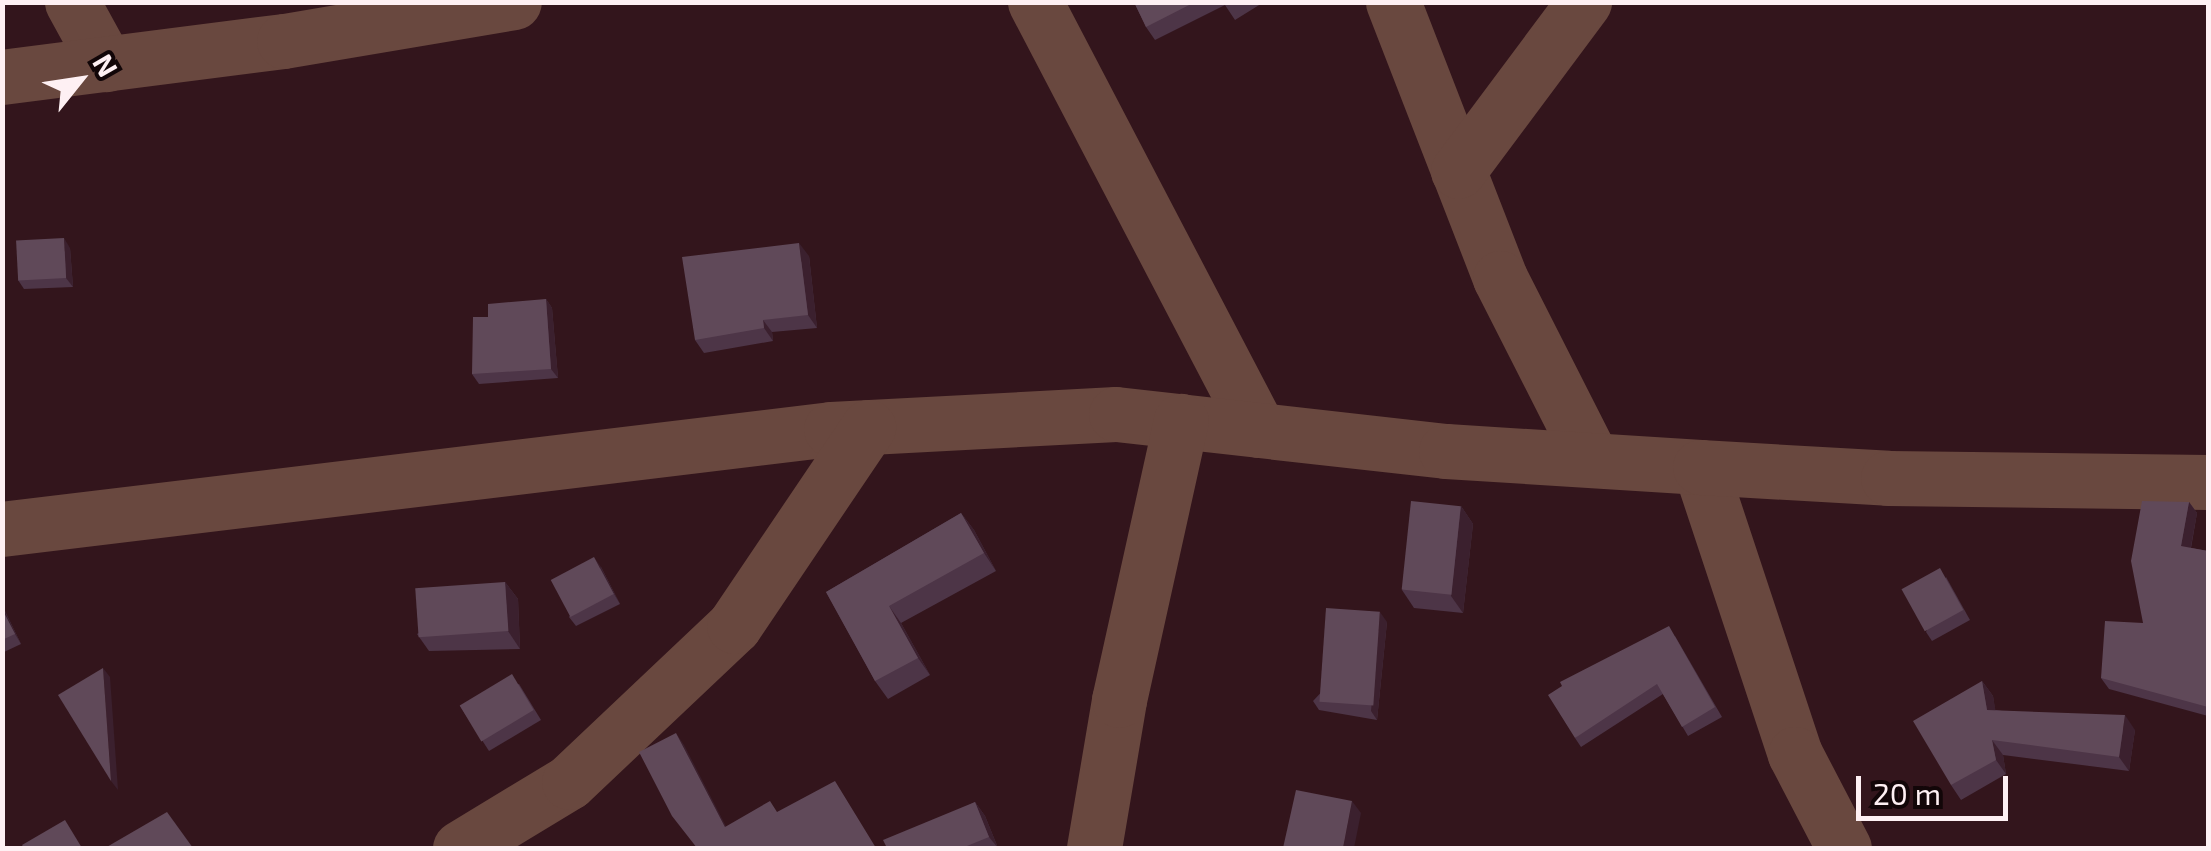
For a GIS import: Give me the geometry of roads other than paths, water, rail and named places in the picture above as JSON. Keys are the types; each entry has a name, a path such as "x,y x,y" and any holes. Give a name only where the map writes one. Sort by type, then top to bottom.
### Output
{"street":[{"path":"72,2 106,64"},
{"path":"2,77 284,41 514,2"},
{"path":"1035,2 1258,430"},
{"path":"1393,2 1500,278 1592,459"},
{"path":"1458,171 1584,2"},
{"path":"2,528 868,428 1116,414 1446,451 1700,467 1888,478 2208,482"},
{"path":"1094,848 1119,700 1181,422"},
{"path":"460,848 569,782 734,626 868,428"},
{"path":"1700,467 1795,754 1844,848"}]}
